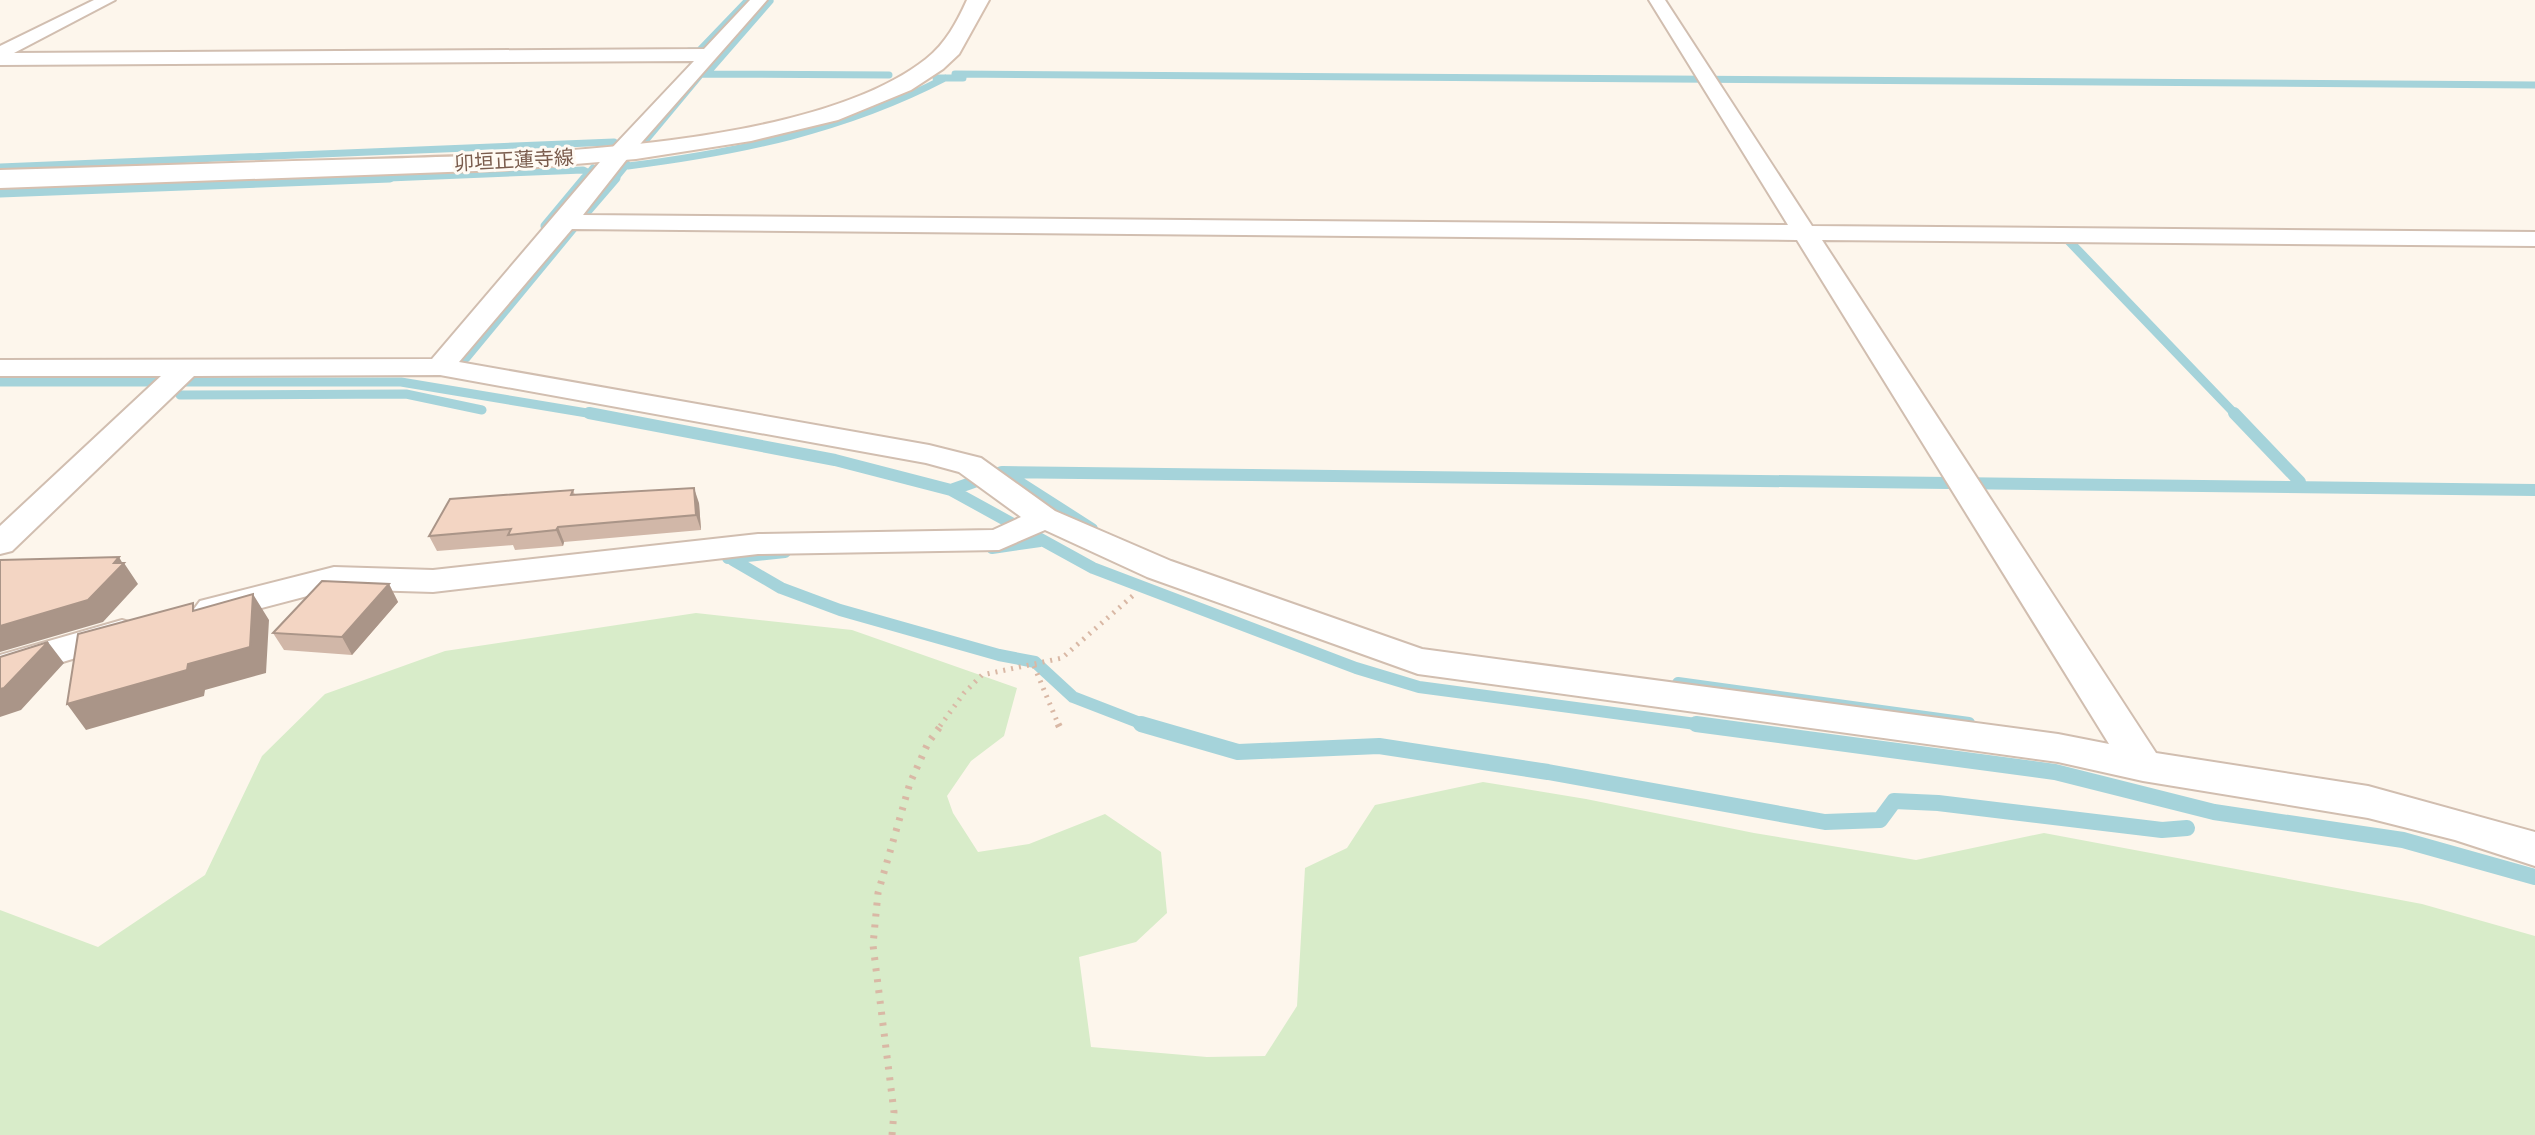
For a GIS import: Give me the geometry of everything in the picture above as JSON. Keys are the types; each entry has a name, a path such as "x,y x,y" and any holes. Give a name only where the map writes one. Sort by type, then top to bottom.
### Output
{"main road":[{"name":"卯垣正蓮寺線","path":"0,179 456,164 619,154 778,129 885,92 925,71 947,54 965,30 978,0"}],"street":[{"path":"0,56 107,0"},
{"path":"440,367 565,222 619,154 759,0"},
{"path":"1657,0 2143,766"},
{"path":"0,56 708,55"},
{"path":"565,222 2535,239"},
{"path":"0,544 187,367"},
{"path":"0,368 440,367 929,454 970,465 1044,518 1159,569 1418,661 2058,748 2143,766 2368,802 2535,849"},
{"path":"0,668 75,644 334,578 433,581 758,544 999,540 1044,518"}],"path":[{"path":"892,1135 894,1112 873,945 878,893 910,783 928,743 964,693 982,675 1062,658 1114,614 1159,569"},
{"path":"1034,666 1061,730"}],"green space":[{"path":"696,613 852,630 1017,688 1004,736 971,761 947,796 953,813 978,852 1029,844 1105,814 1161,852 1167,913 1136,942 1079,957 1091,1047 1207,1057 1265,1056 1297,1006 1305,868 1347,848 1375,805 1483,782 1916,860 2044,833 2422,904 2535,936 2535,1135 0,1135 0,910 98,947 205,875 262,756 325,694 445,651"}],"building":[{"path":"694,488 696,515 558,527 556,530 508,535 511,529 429,536 450,499 573,490 571,495"},
{"path":"119,557 114,563 124,563 88,600 0,626 0,560"},
{"path":"322,581 389,584 342,637 273,633"},
{"path":"253,594 250,647 188,664 187,670 67,704 78,634 193,603 193,611"},
{"path":"48,642 4,688 0,689 0,657"}],"waterway":[{"path":"689,51 699,51 748,0"},
{"path":"701,74 709,71 770,1"},
{"path":"646,140 701,74"},
{"path":"701,74 889,75"},
{"path":"955,74 2535,85"},
{"path":"936,78 945,78"},
{"path":"628,166 710,154 791,136 869,112 945,78"},
{"path":"945,78 963,78"},
{"path":"0,167 614,142"},
{"path":"614,180 627,164"},
{"path":"589,173 593,168"},
{"path":"369,179 583,170 589,173"},
{"path":"583,180 589,173"},
{"path":"369,179 390,178"},
{"path":"545,226 585,178"},
{"path":"585,214 616,178"},
{"path":"0,193 369,179"},
{"path":"340,180 369,179"},
{"path":"466,358 575,226 586,226"},
{"path":"2067,239 2236,415"},
{"path":"0,382 401,382 599,415"},
{"path":"180,395 406,394 482,410"},
{"path":"589,413 835,460 951,490"},
{"path":"2234,413 2300,482"},
{"path":"951,490 1003,472"},
{"path":"1003,472 2535,490"},
{"path":"1003,472 1092,529"},
{"path":"951,490 1093,568 1356,668 1419,687 1711,726"},
{"path":"992,548 1040,541"},
{"path":"728,558 785,552"},
{"path":"733,560 781,588 840,610 999,655 1035,662 1073,697 1148,726"},
{"path":"1678,683 1969,723"},
{"path":"1141,724 1238,752 1379,746 1548,772 1825,822 1880,820 1894,801 1938,803 2162,830 2187,828"},
{"path":"1696,724 2055,772 2214,812 2403,840 2535,877"}]}
